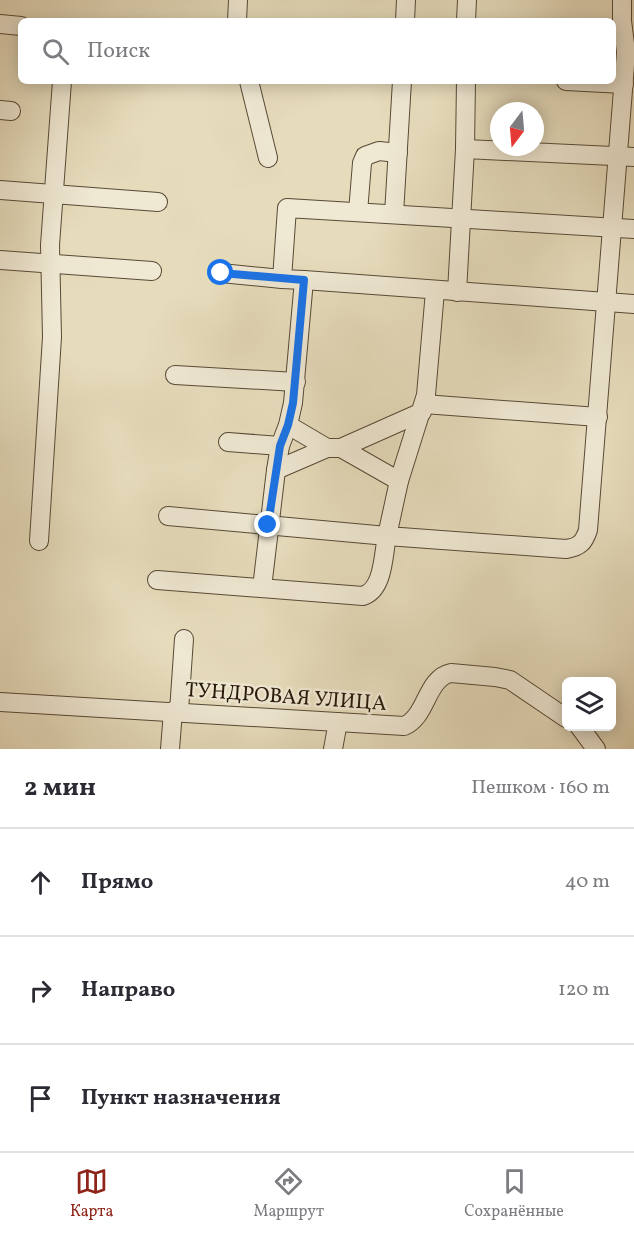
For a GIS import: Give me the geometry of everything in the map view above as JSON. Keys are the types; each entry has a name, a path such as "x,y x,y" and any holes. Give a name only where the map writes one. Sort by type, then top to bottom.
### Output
{"street":[{"path":"237,18 238,0"},
{"path":"405,18 406,0"},
{"path":"466,18 467,0"},
{"path":"168,516 387,536 566,549 576,548 584,541 588,530 613,227 626,156 624,84 626,52 622,0"},
{"path":"0,24 18,26"},
{"path":"39,541 52,337 50,264 62,84"},
{"path":"250,84 268,158"},
{"path":"394,214 402,84"},
{"path":"457,292 465,149 466,84"},
{"path":"616,84 624,84"},
{"path":"465,149 626,156"},
{"path":"358,212 362,163 365,156 379,151 398,153"},
{"path":"0,190 158,202"},
{"path":"282,279 287,208 634,229"},
{"path":"0,260 152,271"},
{"path":"221,273 435,291 634,304"},
{"path":"262,588 276,470 280,446 288,425 296,381 304,280"},
{"path":"157,580 363,597 371,594 377,586 399,481 423,408 429,380 435,291"},
{"path":"175,375 296,381"},
{"path":"276,470 334,448 423,408 598,417"},
{"path":"288,425 399,481"},
{"path":"228,442 280,446"},
{"path":"171,749 184,639"},
{"name":"ТУНДРОВАЯ УЛИЦА","path":"0,702 397,725 409,724 416,717 438,680 445,674 451,673 510,680 562,715"},
{"path":"333,749 338,722"},
{"path":"583,731 596,749"}],"route":[{"path":"221,273 304,280 293,403 280,446 268,525"}]}
